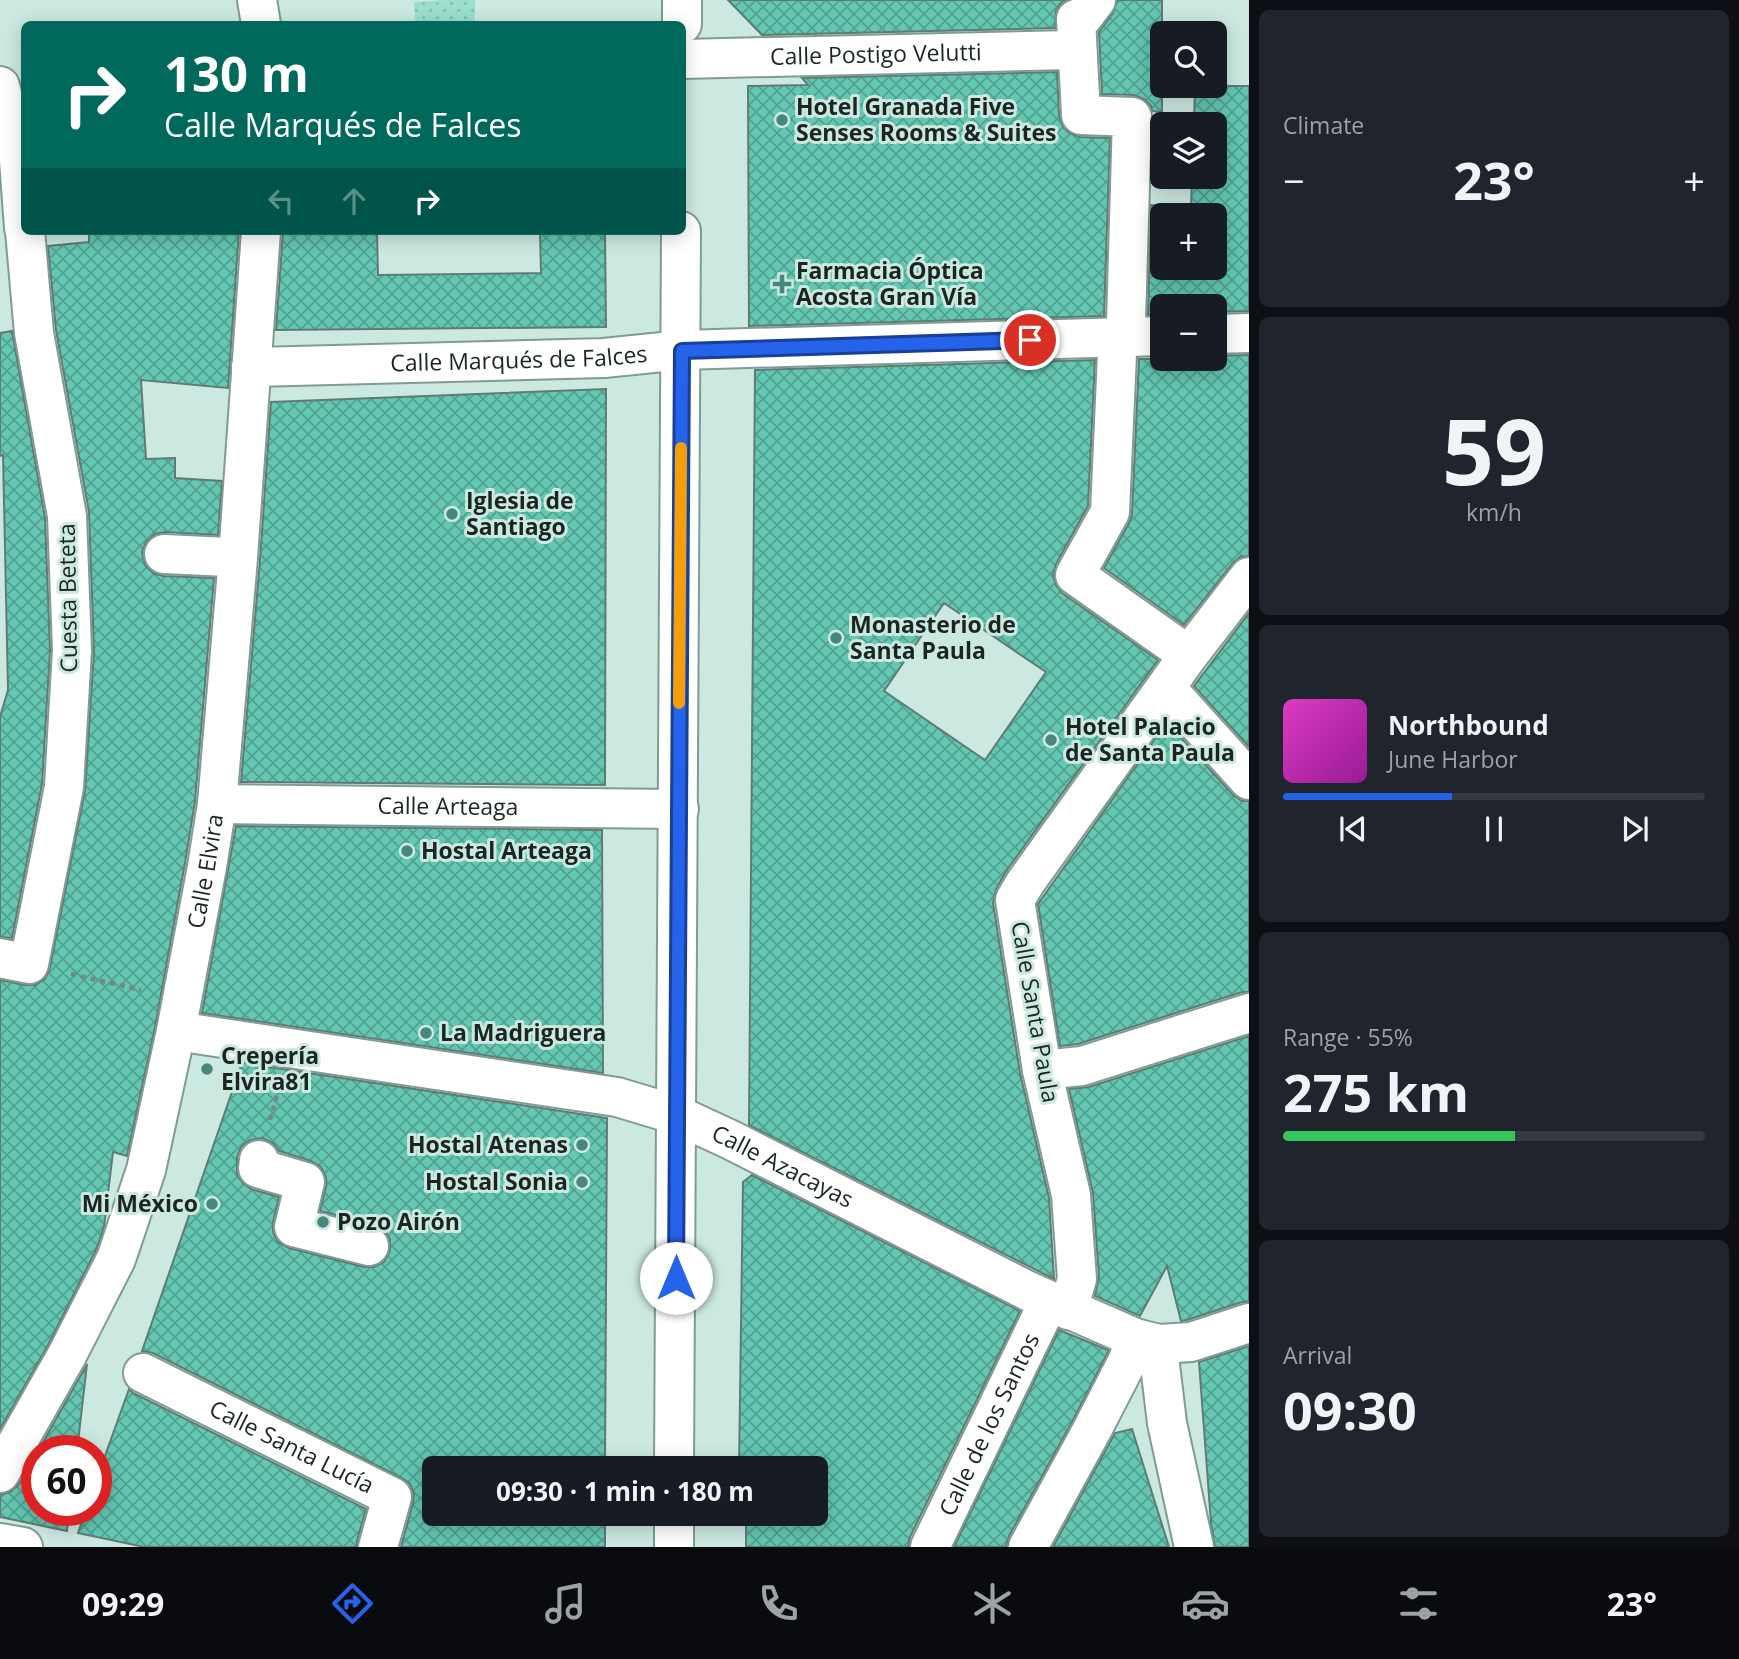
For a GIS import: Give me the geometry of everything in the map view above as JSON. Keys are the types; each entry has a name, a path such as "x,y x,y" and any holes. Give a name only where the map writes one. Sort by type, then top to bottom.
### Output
{"street":[{"path":"257,0 260,21"},
{"path":"682,0 682,21"},
{"path":"1096,0 1083,17 1076,19 1073,50 1081,116 1132,117 1110,512 1075,575 1177,647"},
{"name":"Calle Postigo Velutti","path":"686,59 1073,50"},
{"name":"Cuesta Beteta","path":"0,86 19,160 21,183"},
{"name":"Cuesta Beteta","path":"15,961 64,787 72,650 67,516 34,333 25,235"},
{"name":"Calle Elvira","path":"0,1473 67,1355 116,1259 146,1170 176,1031 217,804 261,235"},
{"path":"674,1456 681,235"},
{"path":"1227,334 1249,333"},
{"name":"Calle Marqués de Falces","path":"251,367 604,358 682,351 1150,335"},
{"path":"164,554 228,557"},
{"name":"Calle Santa Paula","path":"1058,1305 1077,1279 1071,1195 1042,1070 1015,900 1188,656 1249,577"},
{"path":"1176,699 1249,780"},
{"name":"Calle Arteaga","path":"217,804 679,809"},
{"path":"1042,1070 1082,1066 1249,1013"},
{"name":"Calle Azacayas","path":"176,1031 617,1097 677,1115 1058,1305 1147,1341"},
{"path":"259,1160 258,1168 305,1182 294,1227 369,1245"},
{"name":"Calle de los Santos","path":"930,1547 1058,1305"},
{"path":"1028,1547 1128,1360 1147,1341 1191,1342 1249,1323"},
{"path":"1147,1341 1160,1365 1167,1423 1194,1547"},
{"name":"Calle Santa Lucía","path":"144,1373 392,1497 378,1547"},
{"path":"674,1526 674,1547"},
{"path":"0,1543 23,1547"}],"path":[{"path":"15,961 141,990"},
{"path":"259,1160 280,1085"}],"green space":[{"path":"475,0 475,21 415,21 414,2"}],"building":[{"path":"728,0 1066,0 1056,11 1055,28 762,35"},
{"path":"1117,0 1162,0 1162,21 1150,21 1150,98 1162,98 1162,112 1152,111 1144,99 1134,95 1102,94 1099,32 1113,13"},
{"path":"1057,72 1059,116 1063,127 1069,133 1080,137 1110,138 1104,316 749,326 748,86 808,85 802,78"},
{"path":"1227,86 1249,86 1249,311 1227,312 1227,294 1150,294 1148,315 1150,242 1150,280 1227,280 1227,203 1191,203 1192,189 1227,189 1227,112 1194,112 1195,98 1227,98"},
{"path":"89,235 239,235 228,388 141,380 146,459 175,458 175,478 222,481 218,535 165,532 155,534 146,542 142,552 145,565 153,573 163,576 214,578 195,801 185,863 155,1027 127,1156 113,1152 104,1227 96,1250 48,1345 0,1429 0,980 35,985 45,979 50,968 85,791 94,651 89,512 56,330 48,246 89,242"},
{"path":"283,235 377,235 378,275 541,273 540,235 605,235 606,327 276,330"},
{"path":"12,331 45,518 50,650 42,784 12,938 0,937 0,717 8,690 3,455 0,456 0,333"},
{"path":"1249,355 1249,556 1240,557 1232,564 1184,625 1104,568 1132,514 1139,359 1150,359 1150,371 1227,371 1227,356"},
{"path":"1095,360 1088,506 1056,564 1053,575 1062,593 1158,660 1007,870 996,889 993,903 1020,1073 1049,1198 1054,1279 749,1125 755,370","holes":["944,603 1046,672 985,760 884,691"]},
{"path":"606,389 605,785 241,782 271,402"},
{"path":"1249,613 1249,747 1194,686"},
{"path":"1167,722 1233,795 1242,801 1249,801 1249,992 1078,1044 1060,1046 1038,904"},
{"path":"236,826 602,830 603,1073 202,1013"},
{"path":"1249,1036 1249,1302 1181,1321 1167,1266 1140,1316 1095,1296 1099,1277 1093,1193 1069,1089 1089,1087"},
{"path":"242,1063 607,1118 605,1456 422,1456 422,1526 605,1526 605,1547 401,1547 413,1503 414,1494 410,1484 153,1353 142,1351","holes":["262,1138 273,1143 279,1151 321,1167 326,1177 326,1187 320,1211 374,1225 385,1231 390,1239 390,1251 384,1262 374,1267 364,1267 289,1248 278,1242 273,1232 273,1222 279,1197 251,1189 243,1183 237,1175 237,1157 241,1147 250,1140"]},
{"path":"752,1175 1020,1311 910,1537 908,1547 746,1547 746,1526 828,1526 828,1456 739,1456 743,1182"},
{"path":"1059,1330 1108,1352 1009,1536 1006,1547 954,1547"},
{"path":"1249,1346 1249,1547 1215,1547 1199,1362"},
{"path":"87,1364 79,1435 47,1435"},
{"path":"129,1389 366,1509 357,1547 144,1547 78,1533 80,1526 112,1526 112,1436"},
{"path":"1132,1429 1169,1547 1053,1547 1115,1433"},
{"path":"21,1481 21,1521 0,1517 0,1495 10,1492"},
{"path":"43,1526 67,1526 67,1531"}],"slow traffic":[{"path":"679,703 681,448"}],"place":[{"name":"Hotel Granada Five Senses Rooms & Suites","path":"782,120"},
{"name":"Farmacia Óptica Acosta Gran Vía","path":"782,284"},
{"name":"Iglesia de Santiago","path":"452,514"},
{"name":"Monasterio de Santa Paula","path":"836,638"},
{"name":"Hotel Palacio de Santa Paula","path":"1051,740"},
{"name":"Hostal Arteaga","path":"407,851"},
{"name":"La Madriguera","path":"426,1033"},
{"name":"Crepería Elvira81","path":"207,1069"},
{"name":"Hostal Atenas","path":"582,1145"},
{"name":"Hostal Sonia","path":"582,1182"},
{"name":"Mi México","path":"212,1204"},
{"name":"Pozo Airón","path":"323,1222"}],"route":[{"path":"676,1278 682,351 1030,340"}]}
